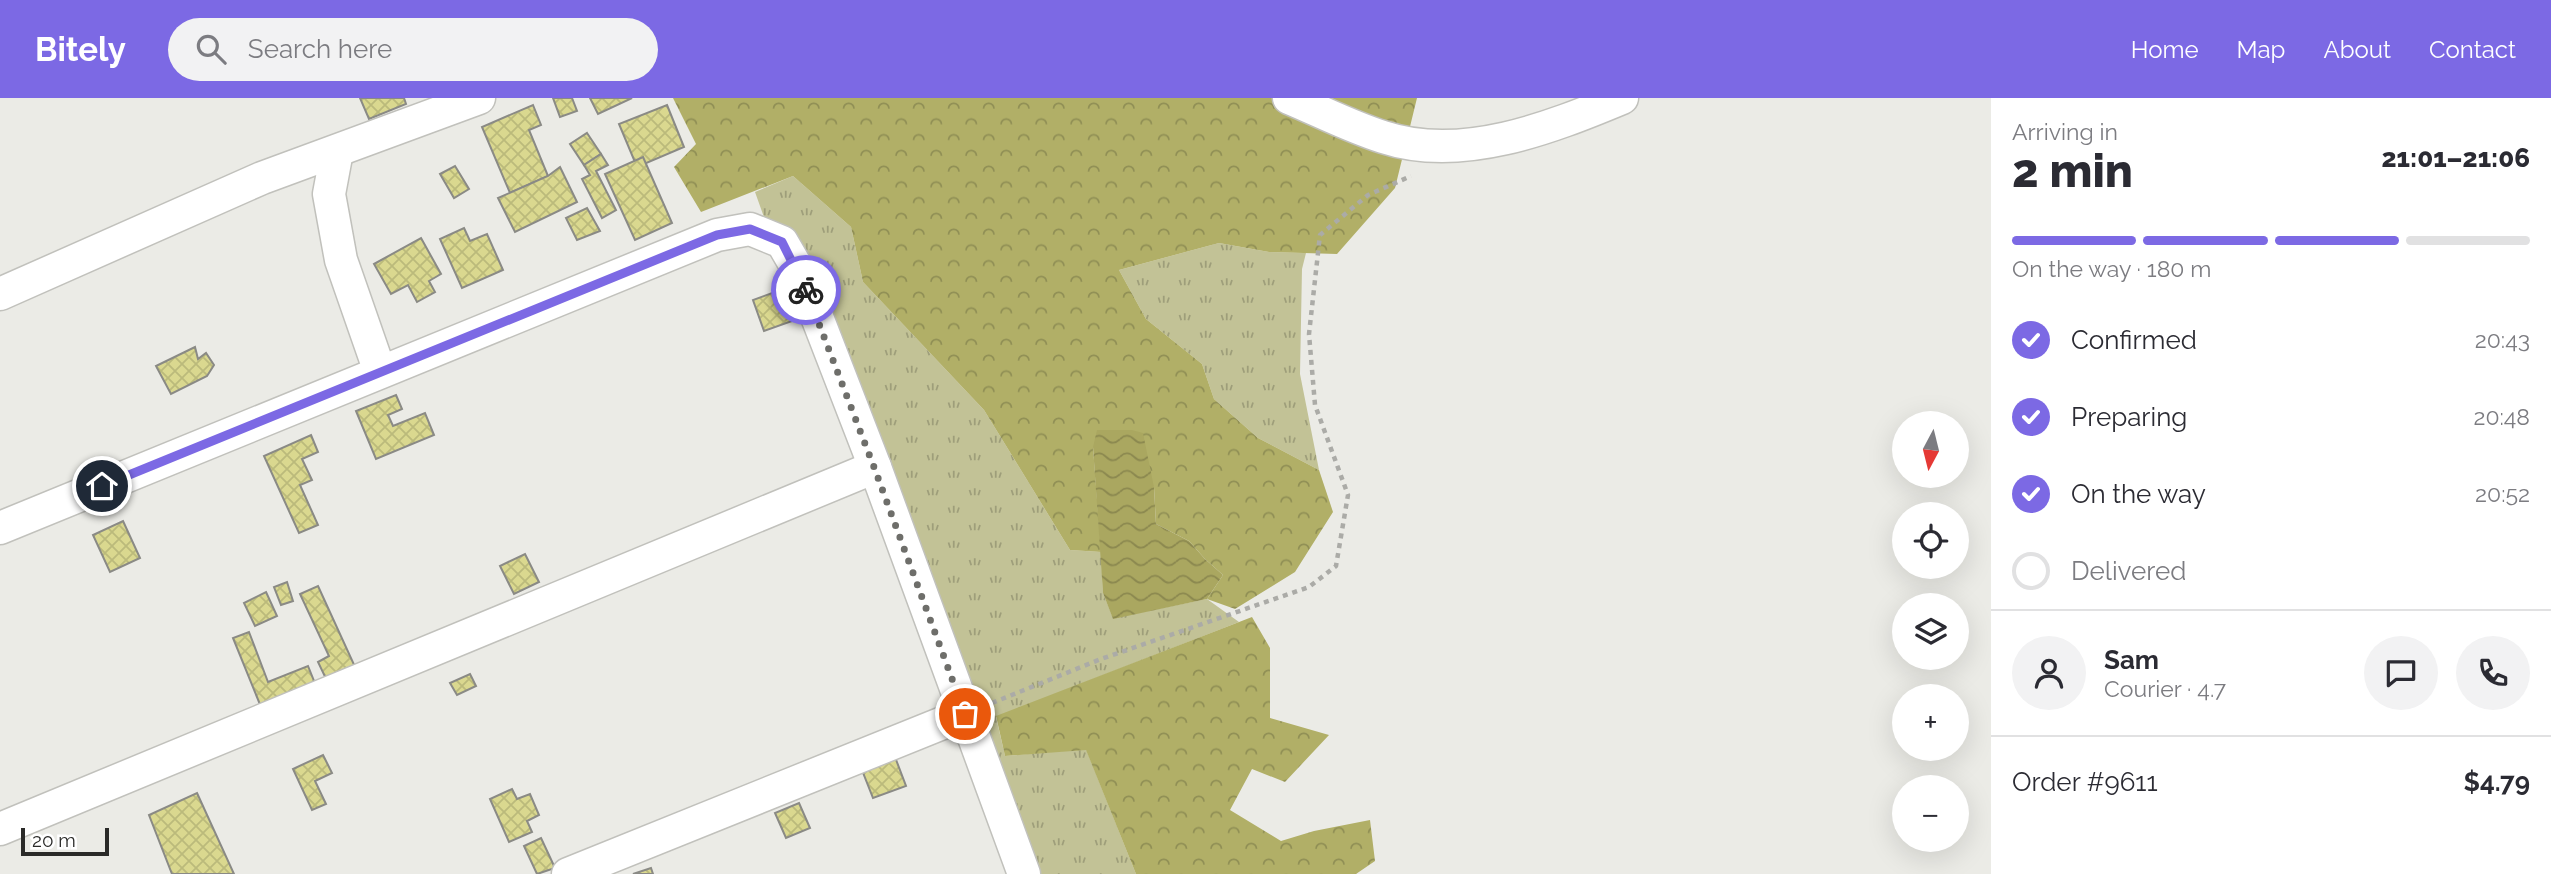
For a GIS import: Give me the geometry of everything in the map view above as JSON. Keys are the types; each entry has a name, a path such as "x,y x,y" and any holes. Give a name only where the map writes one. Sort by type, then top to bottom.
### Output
{"street":[{"path":"0,293 262,178 480,98"},
{"path":"1289,98 1384,138 1430,146 1482,143 1560,124 1622,98"},
{"path":"337,151 330,194 341,260 380,372"},
{"path":"0,528 717,235 750,229 782,242 800,273 1024,874"},
{"path":"0,829 874,467"},
{"path":"568,874 965,714"}],"path":[{"path":"965,714 1101,659 1309,587 1336,566 1348,495 1315,405 1309,334 1320,235 1368,195 1419,172"}],"green space":[{"path":"673,98 1417,98 1395,188 1337,254 1269,252 1219,243 1119,270 1146,319 1202,364 1214,399 1258,438 1319,470 1333,512 1295,572 1235,609 1207,599 1223,575 1189,541 1156,524 1154,487 1093,447 1101,552 1070,550 984,410 863,282 851,227 793,176 701,212 674,167 696,144"},
{"path":"793,176 851,227 863,282 984,410 1070,550 1101,552 1103,593 1113,618 1207,599 1239,622 996,717 1005,756 1086,749 1136,874 1039,874 929,574 804,247 765,220 755,192"},
{"path":"1219,243 1269,252 1306,253 1302,269 1300,374 1319,470 1258,438 1214,399 1202,364 1146,319 1119,270"},
{"path":"1252,617 1270,648 1270,718 1329,735 1285,782 1252,769 1230,810 1281,841 1314,831 1370,820 1375,861 1356,874 1136,874 1086,750 1005,756 996,716"}],"water":[{"path":"1097,430 1132,430 1143,433 1154,487 1156,524 1189,541 1223,575 1207,599 1113,619 1103,593 1093,447"}],"building":[{"path":"360,98 404,98 406,104 369,119"},
{"path":"553,98 572,98 577,111 560,117"},
{"path":"590,98 632,98 598,114"},
{"path":"533,105 541,125 529,130 548,176 510,193 482,127"},
{"path":"667,105 684,147 637,167 619,124"},
{"path":"587,133 601,154 584,165 570,144"},
{"path":"601,154 608,165 596,171 616,210 602,218 582,179 590,175 584,165"},
{"path":"643,157 672,223 635,240 605,174"},
{"path":"455,166 469,189 454,198 440,174"},
{"path":"560,167 577,202 515,232 498,198 548,176"},
{"path":"587,208 600,231 577,240 566,218"},
{"path":"464,228 470,241 487,234 503,270 462,288 440,239"},
{"path":"421,238 441,274 429,281 435,292 417,302 408,285 391,294 374,264"},
{"path":"783,289 795,320 764,331 753,300"},
{"path":"195,347 198,359 206,353 214,365 207,376 171,394 156,366"},
{"path":"396,395 402,409 388,415 393,426 425,413 434,435 376,459 356,411"},
{"path":"311,435 318,452 302,459 312,480 300,485 318,525 299,533 264,456"},
{"path":"123,521 140,558 110,572 93,535"},
{"path":"525,554 539,582 514,594 500,566"},
{"path":"287,582 293,601 281,605 274,587"},
{"path":"318,586 356,669 328,683 318,662 329,656 300,594"},
{"path":"266,592 277,616 255,626 244,603"},
{"path":"249,632 268,682 308,666 316,686 261,707 233,638"},
{"path":"470,674 476,686 457,695 450,683"},
{"path":"323,755 332,773 315,781 326,804 312,810 293,769"},
{"path":"895,757 906,786 873,798 862,770"},
{"path":"512,789 517,799 530,794 539,815 527,821 532,832 509,842 490,799"},
{"path":"197,793 234,874 172,874 149,815"},
{"path":"799,803 810,828 786,838 775,813"},
{"path":"541,838 555,868 537,874 524,846"},
{"path":"651,868 653,874 633,874"}],"way so far":[{"path":"806,290 965,714"}],"route":[{"path":"102,486 717,235 750,229 782,242 800,273 806,290"}]}
